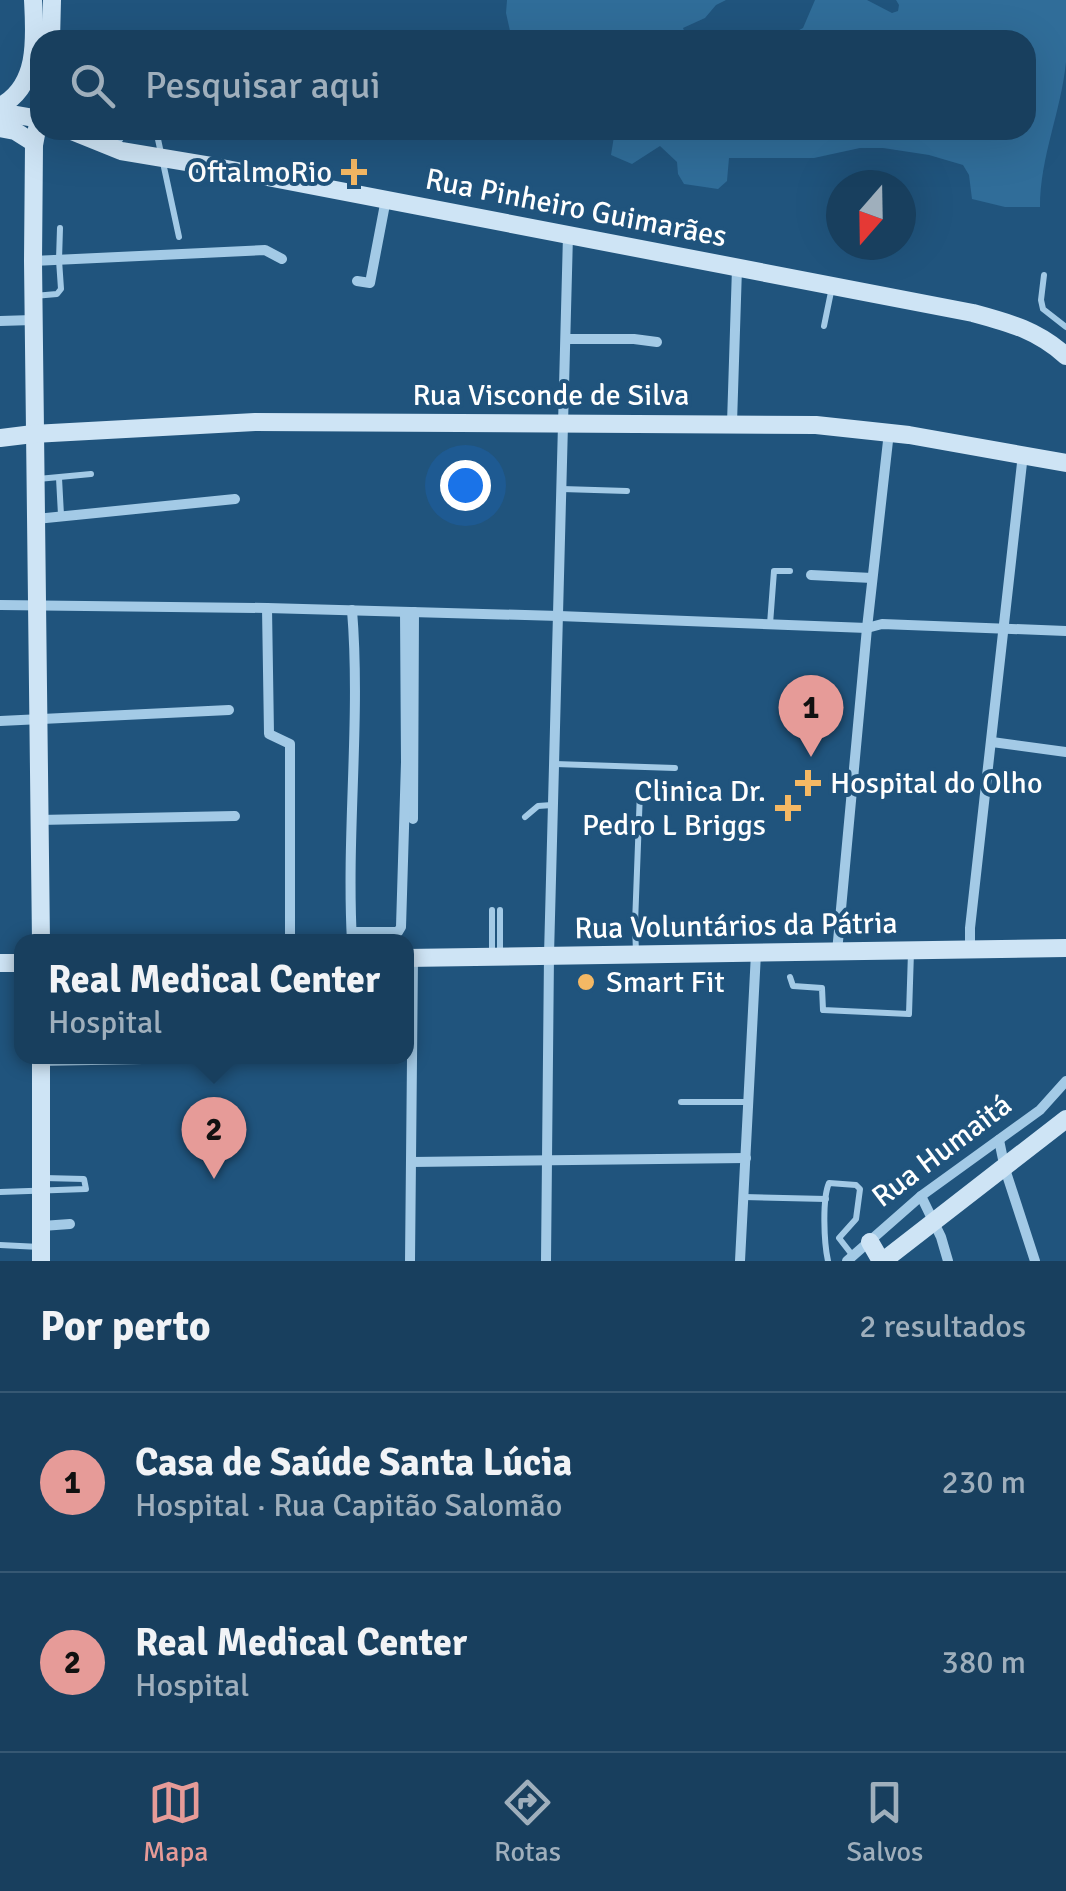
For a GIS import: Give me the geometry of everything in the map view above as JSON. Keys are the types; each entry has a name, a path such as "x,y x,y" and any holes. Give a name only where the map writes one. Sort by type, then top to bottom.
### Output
{"main road":[{"path":"34,0 34,30"},
{"path":"52,0 59,30"},
{"path":"0,109 15,96 30,70"},
{"path":"0,109 30,115"},
{"path":"0,128 15,130 34,143"},
{"path":"35,140 33,434 40,934"},
{"name":"Rua Pinheiro Guimarães","path":"97,140 114,149 973,313 1039,335 1066,356"},
{"name":"Rua Visconde de Silva","path":"0,438 255,422 816,424 889,432 1066,463"},
{"name":"Rua Voluntários da Pátria","path":"414,958 756,953 790,966 837,952 1066,948"},
{"path":"41,1064 42,1254"},
{"name":"Rua Humaitá","path":"882,1261 1066,1120"},
{"path":"870,1242 882,1261"}],"street":[{"path":"356,282 370,283 386,200"},
{"path":"546,1261 549,956 568,235"},
{"path":"33,261 265,250 282,259"},
{"path":"732,423 736,268"},
{"path":"0,321 33,320"},
{"path":"566,339 657,342"},
{"path":"837,952 889,432"},
{"path":"970,950 1023,454"},
{"path":"36,519 235,499"},
{"path":"810,576 872,578"},
{"path":"0,605 352,610 1066,631"},
{"path":"267,608 269,734 290,744 290,934"},
{"path":"352,610 352,934"},
{"path":"410,612 413,819"},
{"path":"380,934 398,932 401,927 410,612"},
{"path":"0,721 229,710"},
{"path":"992,742 1066,752"},
{"path":"38,820 235,816"},
{"path":"740,1261 756,953"},
{"path":"410,1261 411,1064"},
{"name":"Rua Humaitá","path":"850,1258 921,1196 1040,1110 1066,1081"},
{"path":"999,1140 1034,1261"},
{"path":"412,1162 746,1158"},
{"path":"921,1196 948,1261"},
{"path":"42,1226 70,1224"}],"lane":[{"path":"114,149 120,140"},
{"path":"158,140 178,237"},
{"path":"33,296 60,293 60,228"},
{"path":"1044,275 1043,309 1066,327"},
{"path":"824,326 832,286"},
{"path":"34,479 91,474"},
{"path":"59,477 60,517"},
{"path":"562,489 627,491"},
{"path":"770,624 774,571 790,571"},
{"path":"555,764 676,768"},
{"path":"636,954 640,792"},
{"path":"525,817 538,806 554,805"},
{"path":"496,910 496,956"},
{"path":"790,966 794,986 822,988 823,1010 906,1014 910,951"},
{"path":"680,1102 749,1102"},
{"path":"0,1192 42,1184 84,1178 86,1189 42,1184"},
{"path":"828,1261 826,1187 830,1183 859,1186 856,1219 839,1238 850,1258"},
{"path":"744,1197 826,1199"},
{"path":"0,1245 42,1254"}],"shaded area":[{"path":"507,0 726,0 705,18 683,28 510,30"},
{"path":"815,0 867,0 892,13 898,11 896,0 1066,0 1066,62 1043,170 1040,207 1005,207 972,199 969,175 963,165 883,148 860,148 814,158 729,158 727,181 718,189 684,184 677,162 660,146 632,164 611,155 613,140 1036,140 1036,30 798,30 803,28"}],"place":[{"name":"OftalmoRio","path":"354,172"},
{"name":"Casa de Saúde Santa Lúcia","path":"811,757"},
{"name":"Hospital do Olho","path":"808,783"},
{"name":"Clinica Dr. Pedro L Briggs","path":"788,808"},
{"name":"Smart Fit","path":"586,982"},
{"name":"Real Medical Center","path":"214,1179"}]}
